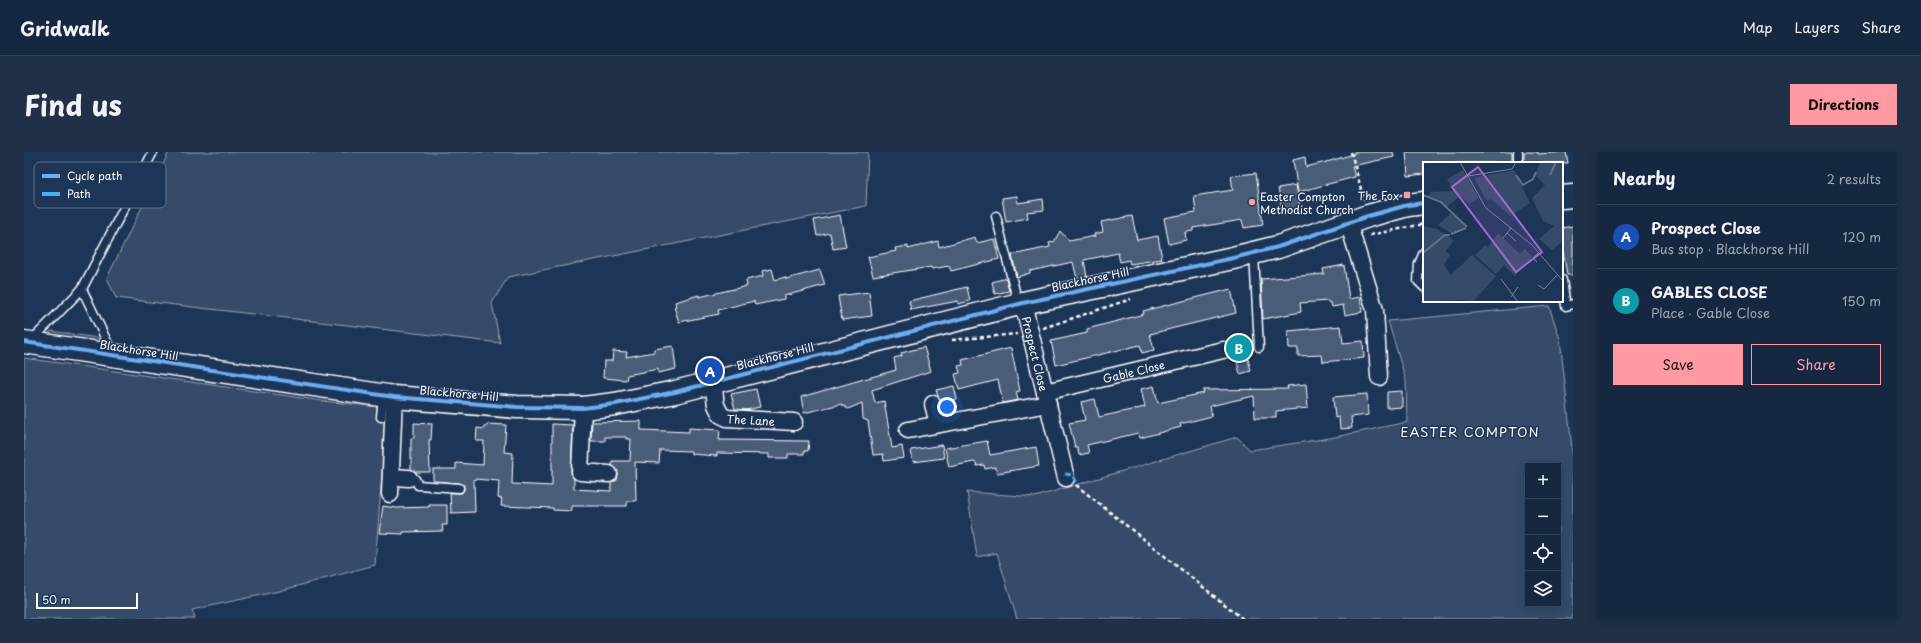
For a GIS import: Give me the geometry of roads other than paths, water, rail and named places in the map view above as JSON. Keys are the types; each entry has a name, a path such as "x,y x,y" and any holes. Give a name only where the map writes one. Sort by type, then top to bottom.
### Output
{"main road":[{"path":"1563,197 1573,196"},
{"name":"Blackhorse Hill","path":"26,342 388,397 517,407 583,408 622,403 675,392 1021,304 1254,253 1303,239 1358,219 1408,205 1423,203"}],"street":[{"path":"1358,219 1375,310 1380,377"},
{"name":"Prospect Close","path":"1021,304 1066,478"},
{"name":"Gable Close","path":"1046,398 1223,350"},
{"name":"The Lane","path":"713,382 716,405 721,415 727,418 794,422"},
{"path":"388,397 391,477 390,494"},
{"name":"Prospect Close","path":"908,430 1046,398"},
{"path":"933,404 938,424"},
{"path":"583,408 580,472 609,474"},
{"path":"391,477 409,478"}],"lane":[{"path":"148,162 153,152"},
{"path":"26,342 82,289 124,208"},
{"path":"996,216 1021,304"},
{"path":"1254,253 1259,347"},
{"path":"1423,254 1419,264 1418,281 1423,286"},
{"path":"1563,286 1566,306 1573,304"},
{"path":"82,289 113,355"},
{"path":"381,417 388,397"},
{"path":"409,478 415,479 418,485 459,488"}],"place":[{"name":"The Fox","path":"1407,195"},
{"name":"Easter Compton Methodist Church","path":"1252,202"},
{"name":"GABLES CLOSE","path":"1239,348"},
{"name":"Prospect Close","path":"710,371"}],"district":[{"name":"EASTER COMPTON","path":"1470,431"}]}
